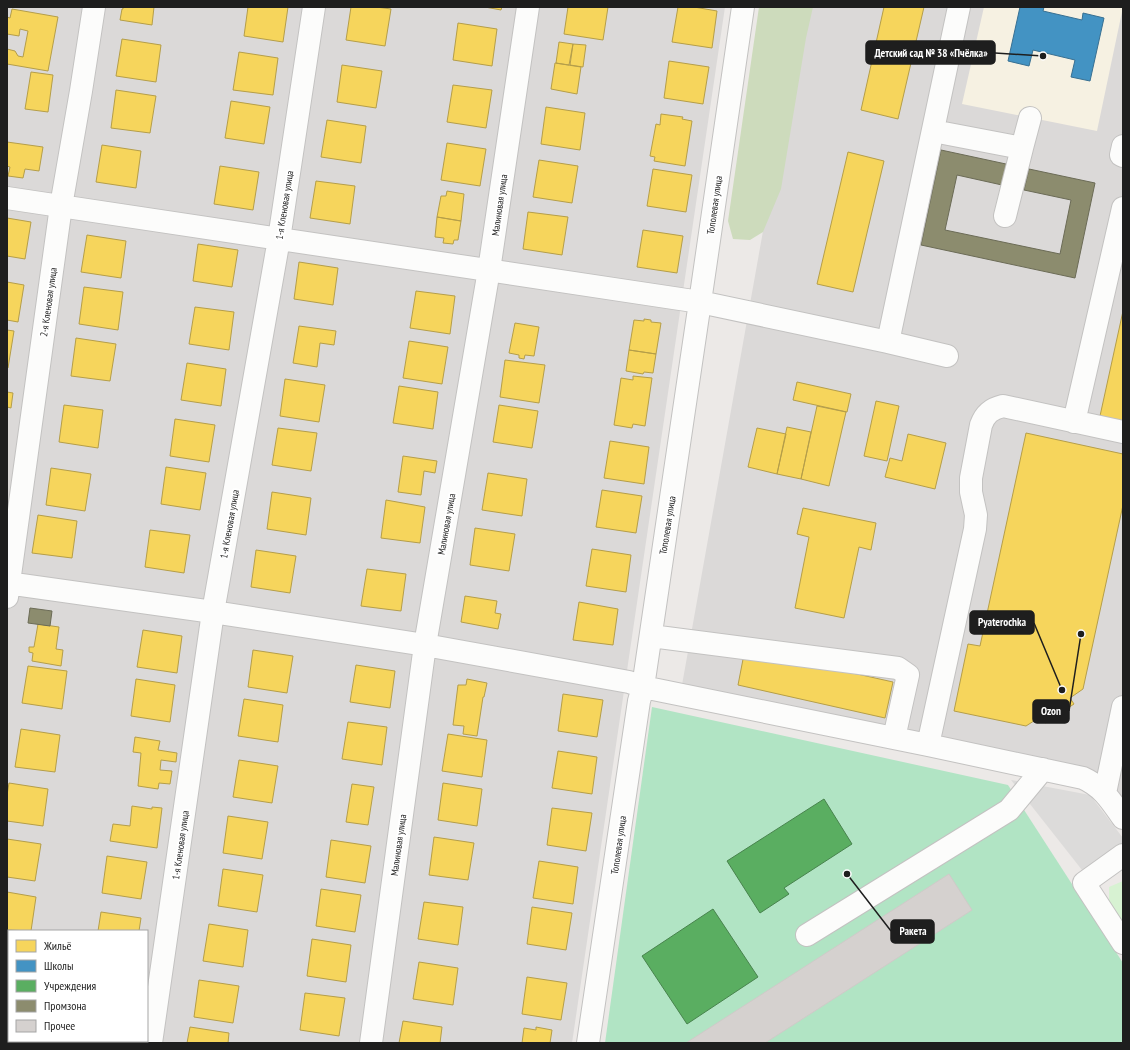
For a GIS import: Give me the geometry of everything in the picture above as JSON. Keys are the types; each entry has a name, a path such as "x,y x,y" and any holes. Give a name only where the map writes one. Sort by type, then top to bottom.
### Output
{"street":[{"name":"2-я Кленовая улица","path":"8,588 60,206 81,91 94,7"},
{"name":"1-я Кленовая улица","path":"151,1043 213,612 279,239 314,7"},
{"name":"Малиновая улица","path":"371,1043 425,644 489,270 528,7"},
{"name":"Тополевая улица","path":"588,1043 638,709 643,687 743,7"},
{"path":"888,342 959,7"},
{"path":"1005,216 1030,118"},
{"path":"933,131 1022,148"},
{"path":"1123,146 1121,155 1123,156"},
{"path":"7,198 700,302 947,356"},
{"path":"1074,422 1123,208"},
{"path":"928,744 975,529 976,515 971,492 971,478 981,425 984,417 989,411 1003,406 1123,432"},
{"path":"8,588 213,612 425,644 629,682 643,687 928,744 1083,778 1093,783 1104,792 1123,818"},
{"path":"650,636 898,668 908,675 894,738"},
{"path":"1104,792 1123,707"},
{"path":"807,935 1009,810 1042,769"},
{"path":"1123,855 1084,883 1123,943"}],"shaded area":[{"path":"7,7 725,7 572,1043 7,1043"},
{"path":"803,7 1123,7 1123,819 1077,766 682,685"},
{"path":"984,7 1123,7 1097,131 962,104"},
{"path":"1011,780 1090,795 1123,838 1123,845 1082,870"}],"green space":[{"path":"759,7 813,7 806,38 781,189 763,232 750,240 733,239 728,221"},
{"path":"652,707 1008,785 1123,963 1123,1043 605,1043"},
{"path":"1123,881 1123,938 1109,917 1109,887"}],"building: Жильё":[{"path":"123,7 154,7 152,25 120,20"},
{"path":"248,7 288,7 283,42 244,36"},
{"path":"351,7 376,7 391,9 385,46 346,40"},
{"path":"485,7 502,7 501,10"},
{"path":"568,7 608,7 603,40 564,34"},
{"path":"678,7 694,7 717,11 712,48 672,42"},
{"path":"884,7 924,7 898,119 861,110"},
{"path":"12,9 58,17 48,71 7,64 7,49 15,51 18,56 23,57 28,31 20,29 19,36 7,34 7,17 10,18"},
{"path":"458,23 497,29 492,66 453,60"},
{"path":"122,39 161,45 156,82 116,76"},
{"path":"559,42 573,44 569,65 556,63"},
{"path":"573,44 586,45 583,67 570,65"},
{"path":"239,52 278,58 273,95 233,90"},
{"path":"669,61 709,67 703,104 664,98"},
{"path":"555,63 581,67 577,94 551,89"},
{"path":"342,65 382,71 376,108 337,102"},
{"path":"31,72 53,75 48,112 25,109"},
{"path":"453,85 492,90 486,128 447,122"},
{"path":"116,90 156,96 150,133 111,128"},
{"path":"231,101 270,107 264,144 225,138"},
{"path":"546,107 585,113 580,150 541,144"},
{"path":"661,114 683,117 682,119 692,121 685,166 654,161 655,157 650,156 656,124 660,125"},
{"path":"327,120 366,126 361,163 321,157"},
{"path":"7,142 43,147 39,171 25,169 23,178 8,176 10,167 7,166"},
{"path":"447,143 486,149 480,186 441,180"},
{"path":"102,145 141,151 136,188 96,182"},
{"path":"848,152 884,161 853,292 817,284"},
{"path":"539,160 578,166 572,203 533,197"},
{"path":"220,166 259,172 253,210 214,204"},
{"path":"653,169 692,175 686,212 647,206"},
{"path":"316,181 355,186 350,224 310,218"},
{"path":"447,191 464,194 461,221 437,217 441,196 446,196"},
{"path":"528,212 568,217 562,255 523,249"},
{"path":"437,217 461,221 458,240 454,240 453,244 443,243 444,238 435,237"},
{"path":"7,218 31,222 25,259 7,256"},
{"path":"643,230 683,236 677,273 637,267"},
{"path":"87,235 126,241 121,278 81,272"},
{"path":"198,244 238,250 232,287 193,281"},
{"path":"299,262 338,268 333,305 294,299"},
{"path":"7,282 24,285 18,322 7,320"},
{"path":"84,287 123,292 118,330 79,324"},
{"path":"416,291 455,296 450,334 410,328"},
{"path":"195,307 234,312 229,350 189,344"},
{"path":"1123,311 1123,422 1100,416"},
{"path":"644,319 651,320 651,322 661,323 656,354 629,350 634,320 644,321"},
{"path":"515,323 539,327 534,356 525,355 524,359 519,358 519,355 509,353"},
{"path":"299,326 336,331 334,345 320,343 317,367 293,363"},
{"path":"7,330 14,331 8,368 7,368"},
{"path":"76,338 116,344 110,381 71,376"},
{"path":"409,341 448,347 442,384 403,378"},
{"path":"629,350 656,354 653,373 644,372 643,374 626,371"},
{"path":"505,360 545,365 539,403 500,397"},
{"path":"187,363 226,369 221,406 181,400"},
{"path":"633,376 652,378 645,426 633,424 632,428 614,425 621,378 633,380"},
{"path":"285,379 325,385 319,422 280,416"},
{"path":"797,382 851,394 847,412 793,400"},
{"path":"399,386 438,392 433,429 393,423"},
{"path":"7,392 13,393 11,408 7,407"},
{"path":"876,401 899,406 887,461 864,456"},
{"path":"64,405 103,410 98,448 59,442"},
{"path":"499,405 538,411 532,448 493,442"},
{"path":"817,406 846,412 829,486 801,479"},
{"path":"175,419 215,425 209,462 170,456"},
{"path":"787,427 811,432 801,479 777,474"},
{"path":"278,428 317,433 311,471 272,465"},
{"path":"757,428 786,434 777,474 748,467"},
{"path":"1026,433 1123,454 1123,505 1083,689 1070,698 1074,704 1045,723 1040,717 1026,726 954,711 968,644 980,646"},
{"path":"908,434 946,443 935,489 885,477 890,458 902,461"},
{"path":"610,441 649,447 644,484 604,478"},
{"path":"403,456 437,461 435,473 424,471 421,495 398,492"},
{"path":"166,467 206,473 200,510 161,504"},
{"path":"51,468 91,474 85,511 46,505"},
{"path":"488,473 527,479 522,516 482,510"},
{"path":"602,490 642,496 636,533 596,527"},
{"path":"272,492 311,498 306,535 267,529"},
{"path":"386,500 425,507 420,543 381,538"},
{"path":"803,508 876,523 871,550 859,547 844,618 795,608 809,537 797,534"},
{"path":"38,515 77,521 72,558 32,553"},
{"path":"475,528 515,534 509,571 470,565"},
{"path":"150,530 190,535 184,573 145,567"},
{"path":"592,549 631,555 626,592 586,586"},
{"path":"256,550 296,556 290,593 251,587"},
{"path":"367,569 406,574 401,611 361,606"},
{"path":"465,596 497,601 495,613 501,614 498,629 461,622"},
{"path":"579,602 618,609 613,645 573,640"},
{"path":"38,624 59,627 56,649 63,650 61,666 32,661 33,653 29,652 29,647 34,647"},
{"path":"143,630 182,636 177,673 137,667"},
{"path":"745,649 893,682 885,718 738,685"},
{"path":"253,650 293,656 287,693 248,687"},
{"path":"356,665 395,671 390,708 350,702"},
{"path":"28,666 67,671 62,709 22,703"},
{"path":"136,679 175,685 170,722 131,716"},
{"path":"467,679 487,683 483,697 477,736 463,734 464,726 453,725 458,685 466,685"},
{"path":"563,694 603,700 597,737 558,731"},
{"path":"244,699 283,705 278,742 238,736"},
{"path":"348,722 387,727 382,765 342,759"},
{"path":"21,729 60,735 55,772 15,767"},
{"path":"448,734 487,740 482,777 442,771"},
{"path":"135,737 160,741 158,750 177,753 176,762 161,760 160,770 172,771 170,784 159,783 158,789 138,786 141,753 133,752"},
{"path":"558,751 597,757 592,794 552,788"},
{"path":"239,760 278,766 272,803 233,797"},
{"path":"9,783 48,789 43,826 7,821 7,795"},
{"path":"443,783 482,789 477,826 438,820"},
{"path":"352,784 374,787 368,825 346,822"},
{"path":"132,806 152,809 152,807 162,808 157,848 110,841 113,824 130,826"},
{"path":"552,808 592,813 586,851 547,845"},
{"path":"228,816 268,822 262,859 223,853"},
{"path":"434,837 474,843 468,880 429,875"},
{"path":"7,839 41,844 35,881 7,877"},
{"path":"331,840 371,846 365,883 326,877"},
{"path":"107,856 147,862 141,899 102,893"},
{"path":"539,861 578,867 573,904 533,898"},
{"path":"223,869 263,875 257,912 218,906"},
{"path":"321,889 361,895 355,932 316,926"},
{"path":"7,892 36,897 31,930 7,930"},
{"path":"424,902 463,907 458,945 418,939"},
{"path":"532,907 572,913 566,950 527,944"},
{"path":"101,912 141,918 139,930 98,930"},
{"path":"209,924 248,930 243,967 203,961"},
{"path":"312,939 351,945 346,982 307,976"},
{"path":"7,952 8,952 8,990"},
{"path":"419,962 458,968 453,1005 413,999"},
{"path":"527,977 567,983 561,1020 522,1014"},
{"path":"199,980 239,986 233,1023 194,1017"},
{"path":"305,993 345,998 339,1036 300,1030"},
{"path":"7,1002 8,1002 8,1040"},
{"path":"403,1021 442,1027 440,1043 399,1043"},
{"path":"190,1027 229,1033 228,1043 187,1043"},
{"path":"536,1027 552,1030 550,1043 522,1043 524,1028 536,1030"},
{"path":"80,1042 121,1042 121,1043"}],"building: Школы":[{"path":"1020,7 1044,7 1043,11 1082,20 1083,13 1104,18 1090,81 1071,77 1075,60 1033,50 1029,66 1008,61"}],"building: Учреждения":[{"path":"824,799 852,844 784,888 789,894 760,913 727,861"},
{"path":"713,909 758,977 687,1024 642,956"}],"building: Промзона":[{"path":"941,150 1006,164 1002,185 957,175 945,230 1060,254 1071,200 1024,190 1029,169 1095,183 1075,278 921,245"},
{"path":"30,608 52,611 50,626 28,623"}],"building: Прочее":[{"path":"949,874 972,910 765,1043 686,1043"}],"place":[{"name":"Детский сад № 38 «Пчёлка»","path":"1043,56"},
{"name":"Ozon","path":"1081,634"},
{"name":"Pyaterochka","path":"1062,690"},
{"name":"Ракета","path":"847,874"}]}
